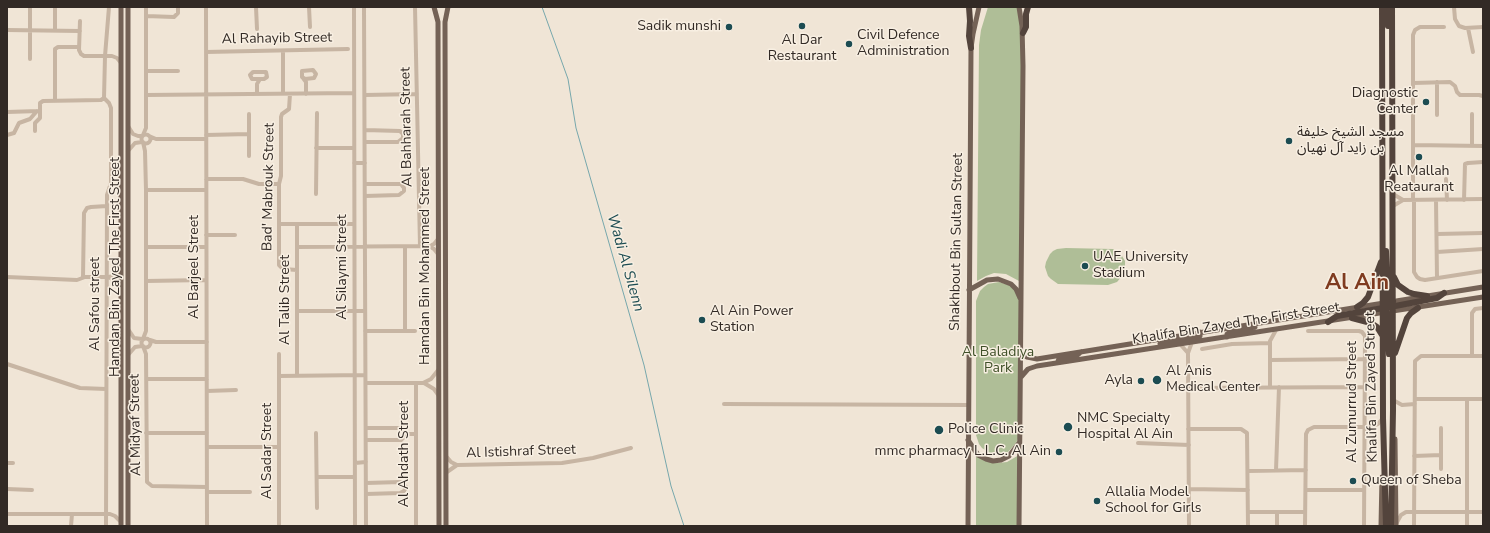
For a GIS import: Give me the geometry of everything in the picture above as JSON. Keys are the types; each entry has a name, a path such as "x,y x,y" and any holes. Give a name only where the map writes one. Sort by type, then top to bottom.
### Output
{"highway":[{"path":"969,7 969,36 971,48"},
{"path":"1023,33 1026,28 1026,14 1028,7"},
{"name":"Khalifa Bin Zayed Street","path":"1382,7 1383,257 1393,360 1394,526"},
{"path":"1388,7 1389,34 1392,44"},
{"name":"Khalifa Bin Zayed Street","path":"1386,526 1386,478 1383,418 1383,336 1393,274 1392,7"},
{"path":"1392,28 1397,7"},
{"path":"1376,107 1383,114"},
{"path":"1383,244 1388,261 1389,361 1393,368"},
{"path":"1357,307 1368,297 1383,257"},
{"path":"1393,274 1397,282 1404,289 1412,294 1428,296"},
{"path":"1328,322 1337,316 1437,298 1444,293"},
{"path":"1393,360 1407,318 1410,313 1418,308"},
{"path":"1352,318 1371,323 1379,329 1383,336"}],"main road":[{"name":"Hamdan Bin Zayed The First Street","path":"121,7 121,524"},
{"name":"Hamdan Bin Zayed The First Street","path":"128,7 129,526"},
{"name":"Hamdan Bin Mohammed Street","path":"434,7 438,22 438,525"},
{"name":"Hamdan Bin Mohammed Street","path":"446,526 445,22 448,7"},
{"name":"Shakhbout Bin Sultan Street","path":"968,526 971,48 979,7"},
{"path":"1019,7 1023,33 1020,526"},
{"path":"969,290 987,280 998,279 1011,284 1016,289 1021,299"},
{"name":"Khalifa Bin Zayed The First Street","path":"1020,378 1026,371 1034,366 1352,318 1428,296 1483,287"},
{"name":"Khalifa Bin Zayed The First Street","path":"1020,353 1035,359 1357,307 1418,308 1483,297"},
{"path":"1209,331 1224,337 1229,332 1257,326 1264,322"},
{"path":"1139,351 1148,346 1198,338 1200,336 1200,332"},
{"path":"1057,363 1059,359 1076,356 1082,351"},
{"path":"1393,410 1396,505 1394,526"},
{"path":"968,439 978,455 993,461 1001,460 1009,456 1020,442"},
{"path":"1381,526 1384,448"}],"street":[{"path":"30,7 30,59"},
{"path":"55,7 55,31"},
{"path":"35,131 35,123 40,118 39,111 41,102 55,100 100,100 104,98 105,56 109,7"},
{"path":"145,150 149,142 149,136 146,128 146,7"},
{"path":"146,16 174,17 178,14 178,7"},
{"name":"Al Barjeel Street","path":"206,7 207,526"},
{"path":"256,7 257,29"},
{"path":"309,7 310,27"},
{"name":"Al Silaymi Street","path":"354,7 355,526"},
{"name":"Al Silaymi Street","path":"364,7 366,526"},
{"name":"Al Bahharah Street","path":"415,7 420,246"},
{"path":"1454,7 1455,19 1461,27 1483,27"},
{"path":"80,21 79,47 81,54 84,56 112,56 121,63"},
{"path":"1444,27 1422,26 1416,28 1413,36 1415,274 1422,280 1483,271"},
{"path":"1468,28 1473,52"},
{"path":"7,30 80,32"},
{"path":"55,100 55,49 58,47 79,47"},
{"path":"112,56 121,48"},
{"name":"Al Rahayib Street","path":"206,52 348,49"},
{"path":"283,51 283,94"},
{"path":"146,71 178,71"},
{"path":"254,79 266,78 267,73 264,71 252,72 250,76 257,84"},
{"path":"257,94 257,84 260,79"},
{"path":"306,80 306,94"},
{"path":"1437,82 1437,115"},
{"path":"1413,83 1449,82 1453,84 1458,93 1461,95 1483,96"},
{"name":"Bad' Mabrouk Street","path":"290,94 289,109 282,114 281,117 279,265 285,270 297,270"},
{"path":"146,95 354,94"},
{"path":"365,95 417,94"},
{"name":"Al Safou street","path":"104,98 109,103 111,108 111,182 108,192 106,389 108,514 106,526"},
{"path":"7,112 39,111"},
{"path":"7,135 14,133 19,123 30,118 39,111"},
{"path":"316,194 317,113"},
{"path":"249,114 249,156"},
{"path":"1472,114 1472,146"},
{"path":"128,126 134,134 138,136 147,134 156,139"},
{"path":"146,128 141,138 145,150 146,331 149,346"},
{"path":"365,130 400,131 403,134 403,138 398,142 365,142"},
{"path":"128,151 135,143 142,142 146,144 156,139 249,134"},
{"path":"1413,145 1483,146"},
{"path":"316,148 354,148"},
{"path":"1464,200 1465,164 1483,162"},
{"path":"354,163 365,163"},
{"path":"206,179 243,179 259,184 279,184"},
{"path":"1446,179 1447,200"},
{"path":"365,184 400,184 404,188 404,191 399,195 365,196"},
{"path":"146,190 206,190"},
{"path":"1393,194 1403,200 1483,200"},
{"path":"1393,206 1403,200"},
{"path":"1436,200 1437,278"},
{"path":"83,277 84,213 87,208 108,206"},
{"path":"279,224 354,224"},
{"name":"Al Talib Street","path":"297,224 297,376"},
{"path":"1436,234 1483,233"},
{"path":"206,235 235,235"},
{"path":"297,247 429,246 434,244 438,239"},
{"path":"405,246 405,331"},
{"path":"429,246 438,254"},
{"path":"146,247 206,247"},
{"path":"1437,252 1483,249"},
{"path":"7,276 75,280 83,277 108,277 116,274 121,269"},
{"path":"108,277 115,281 121,288"},
{"path":"146,281 206,280"},
{"path":"1472,356 1472,313 1475,309 1483,308"},
{"path":"297,311 365,311"},
{"path":"128,329 134,338 137,339 146,338 156,342 207,342"},
{"path":"1270,342 1276,330"},
{"path":"143,346 141,342 146,331"},
{"path":"366,331 415,331"},
{"name":"Al Zumurrud Street","path":"1308,331 1362,332 1365,336 1364,526"},
{"path":"1262,332 1267,334 1270,342 1270,387"},
{"path":"128,355 135,347 146,347 156,342"},
{"path":"1189,526 1188,353 1192,342"},
{"path":"1202,349 1232,344 1270,342"},
{"path":"1180,344 1188,353"},
{"name":"Al Midyaf Street","path":"143,346 146,354 146,479 148,484 154,486 207,487"},
{"name":"Al Midyaf Street","path":"146,354 149,346"},
{"name":"Al Sadar Street","path":"279,354 279,526"},
{"path":"1414,526 1415,362 1417,358 1422,356 1483,356"},
{"path":"1270,360 1365,359"},
{"path":"7,364 80,388 106,389"},
{"path":"366,383 424,383 431,379 438,369"},
{"path":"279,376 366,375"},
{"path":"146,379 207,379"},
{"name":"Al Ahdath Street","path":"416,383 416,526"},
{"path":"424,383 434,389 438,396"},
{"path":"1276,470 1279,387"},
{"path":"1188,388 1365,387"},
{"path":"207,391 236,390"},
{"path":"1415,398 1483,399"},
{"path":"1467,526 1468,399"},
{"path":"1393,400 1402,405 1415,404"},
{"path":"724,404 968,405"},
{"path":"1305,526 1306,432 1310,428 1365,427 1377,425 1383,418"},
{"path":"366,428 401,428 404,430 405,434"},
{"path":"1441,428 1441,470"},
{"path":"1188,430 1241,429 1248,435 1248,526"},
{"path":"316,432 317,508"},
{"path":"146,433 207,433"},
{"path":"405,434 416,434"},
{"path":"366,440 401,440 405,434"},
{"path":"1138,443 1189,445"},
{"path":"207,447 279,447"},
{"name":"Al Istishraf Street","path":"446,456 451,462 457,464 567,463 632,448"},
{"path":"1414,456 1441,455"},
{"path":"355,463 366,462"},
{"path":"7,464 12,463"},
{"name":"Al Istishraf Street","path":"447,472 457,464"},
{"path":"1248,471 1306,470"},
{"path":"316,477 355,477"},
{"path":"366,483 401,482 406,487 404,491 400,493 366,494"},
{"path":"7,489 32,490"},
{"path":"1189,489 1248,490"},
{"path":"1306,490 1364,490"},
{"path":"207,492 250,492"},
{"path":"1396,505 1406,512"},
{"path":"108,514 121,507"},
{"path":"1248,512 1306,512"},
{"path":"1277,512 1277,526"},
{"path":"1394,526 1401,515 1406,512 1483,512"},
{"path":"7,514 108,514 115,516 121,524"},
{"path":"71,526 72,514"}],"green space":[{"path":"988,7 1019,7 1022,22 1019,281 1006,274 994,273 977,281 979,45 981,30"},
{"name":"UAE University Stadium","path":"1066,248 1113,249 1122,256 1125,261 1125,270 1123,275 1117,282 1108,285 1058,284 1048,276 1045,267 1046,262 1053,251"},
{"name":"Al Baladiya Park","path":"999,282 1012,286 1020,300 1018,439 1008,452 997,454 990,453 982,448 976,435 976,301 980,291 984,287 988,284"},
{"path":"976,454 998,463 1007,462 1019,455 1018,526 976,526"}],"waterway":[{"name":"Wadi Al Silenn","path":"542,7 568,79 576,128 644,365 671,486 684,526"}],"place":[{"name":"Al Dar Restaurant","path":"802,26"},
{"name":"Sadik munshi","path":"729,27"},
{"name":"Civil Defence Administration","path":"849,44"},
{"name":"Diagnostic Center","path":"1426,102"},
{"name":"مسجد الشيخ خليفة بن زايد آل نهيان","path":"1289,141"},
{"name":"Al Mallah Reataurant","path":"1419,157"},
{"name":"UAE University Stadium","path":"1085,266"},
{"name":"Al Ain Power Station","path":"702,320"},
{"name":"Al Anis Medical Center","path":"1157,380"},
{"name":"Ayla","path":"1141,381"},
{"name":"NMC Specialty Hospital Al Ain","path":"1068,427"},
{"name":"Police Clinic","path":"939,430"},
{"name":"mmc pharmacy L.L.C. Al Ain","path":"1059,452"},
{"name":"Queen of Sheba","path":"1353,481"},
{"name":"Allalia Model School for Girls","path":"1097,501"}],"district":[{"name":"Al Ain","path":"1357,284"}]}
